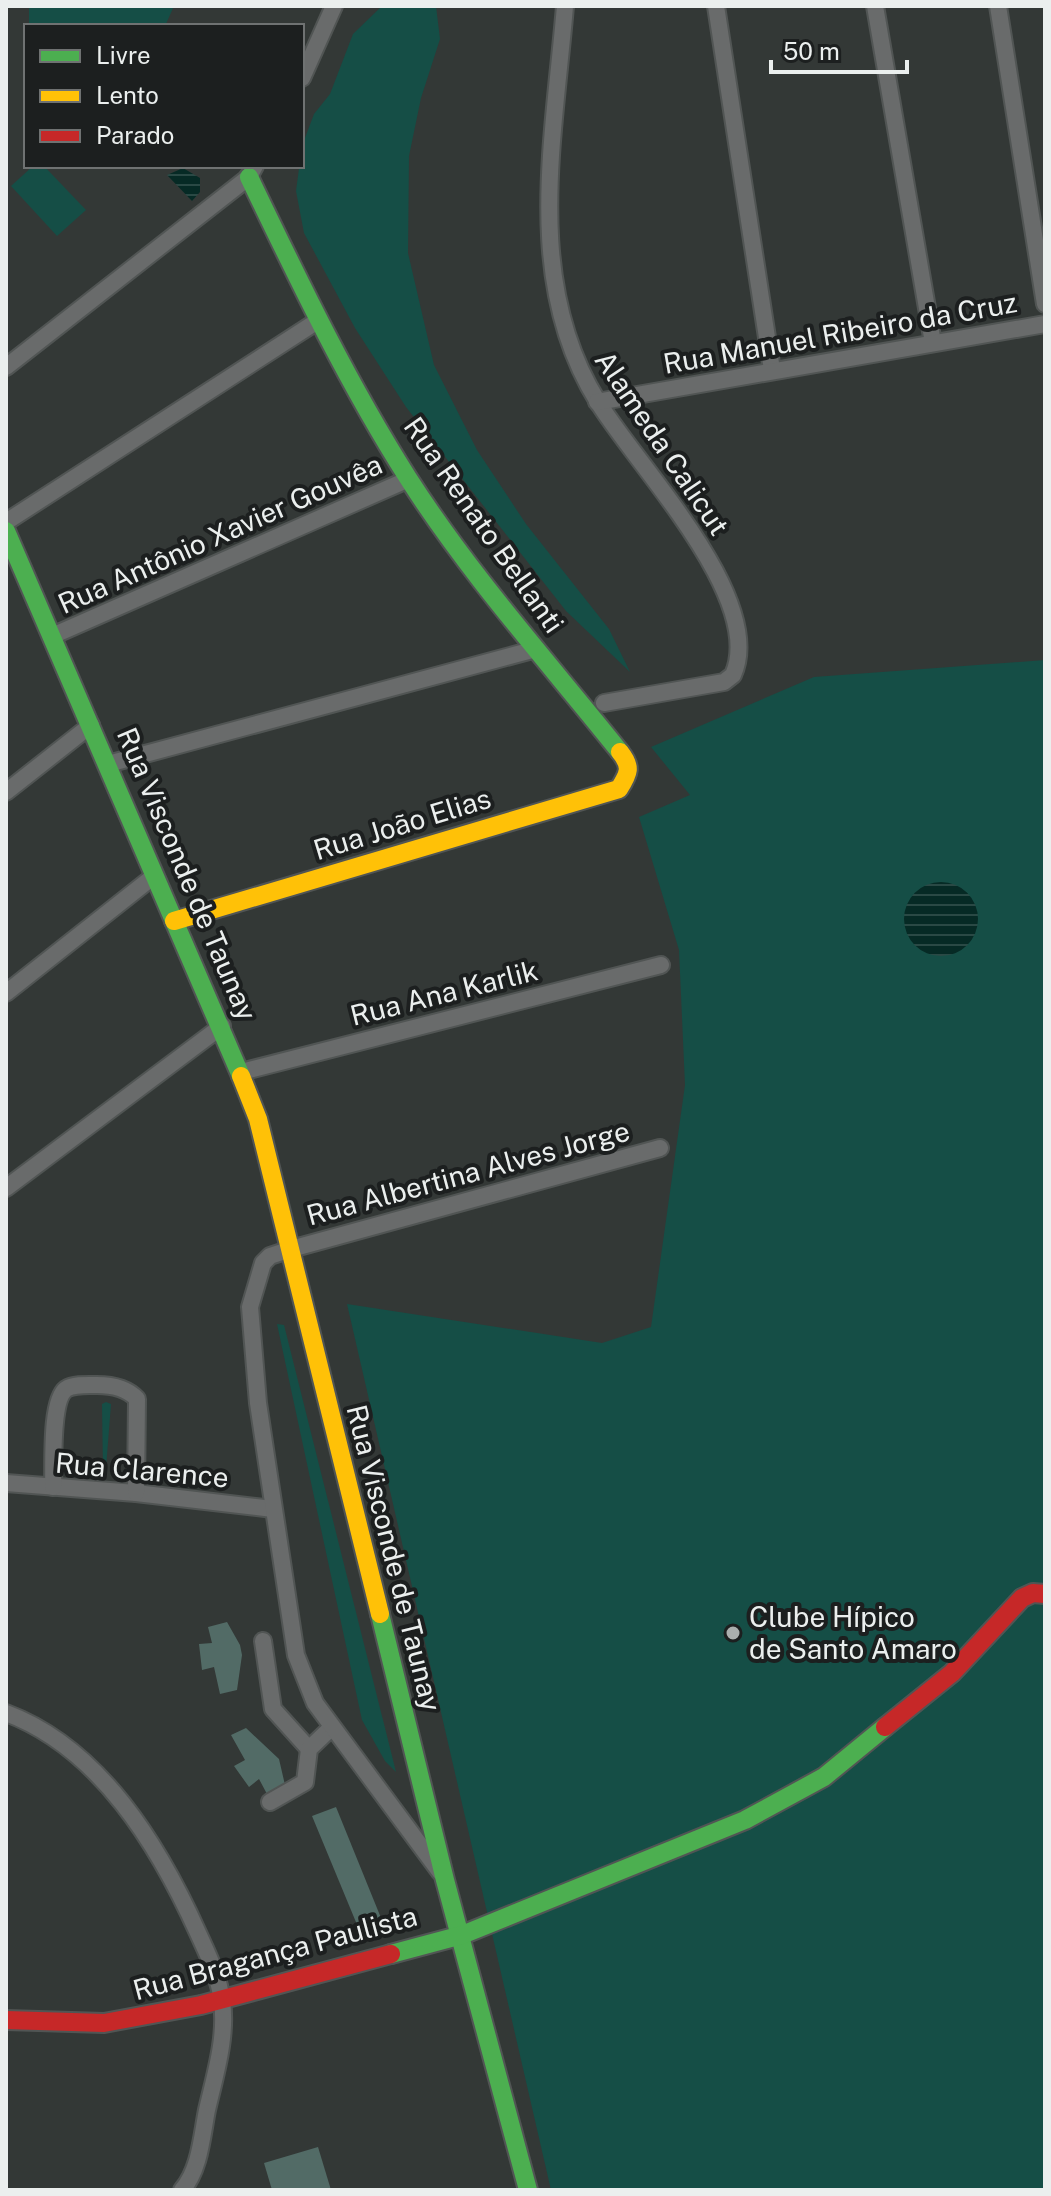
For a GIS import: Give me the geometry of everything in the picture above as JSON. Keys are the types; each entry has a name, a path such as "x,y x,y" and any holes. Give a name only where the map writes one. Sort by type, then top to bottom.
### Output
{"street":[{"path":"304,74 334,6"},
{"name":"Alameda Calicut","path":"565,6 548,247 555,295 571,351 597,402 716,569 732,606 739,653 733,675 724,682 604,703"},
{"path":"716,6 772,370"},
{"path":"875,6 933,343"},
{"path":"998,6 1045,304"},
{"path":"6,367 252,172"},
{"name":"Rua Renato Bellanti","path":"252,172 319,320 409,479 536,649 629,763"},
{"path":"6,522 319,320"},
{"name":"Rua Manuel Ribeiro da Cruz","path":"597,402 1045,324"},
{"name":"Rua Antônio Xavier Gouvêa","path":"52,636 409,479"},
{"name":"Rua Visconde de Taunay","path":"6,531 222,1026 270,1157 445,1880 528,2190"},
{"path":"6,580 24,572"},
{"path":"108,764 536,649"},
{"path":"6,792 91,725"},
{"name":"Rua João Elias","path":"174,921 619,789 629,773 629,763"},
{"path":"6,993 154,876"},
{"name":"Rua Ana Karlik","path":"241,1072 661,965"},
{"path":"6,1188 222,1026"},
{"name":"Rua Albertina Alves Jorge","path":"291,1249 660,1148"},
{"name":"Rua Visconde de Taunay","path":"291,1249 270,1256 263,1263 250,1307 258,1403 296,1655 304,1681 332,1727 445,1880"},
{"path":"53,1487 56,1412 62,1394 73,1386 99,1384 124,1388 137,1399 136,1493"},
{"name":"Rua Clarence","path":"6,1483 136,1493 273,1509"},
{"name":"Rua Bragança Paulista","path":"6,2020 104,2023 222,2000 462,1935 745,1820 824,1777 952,1673 1022,1598 1033,1593 1045,1594"},
{"path":"263,1641 273,1709 309,1749"},
{"path":"6,1713 59,1741 109,1788 161,1857 217,1976 224,2022 218,2061 195,2166 182,2190"},
{"path":"270,1802 305,1782 309,1749 332,1727"}],"shaded area":[{"path":"29,6 174,6 166,24 29,24"},
{"path":"382,6 436,6 440,39 421,98 409,156 408,253 434,365 477,450 526,524 609,629 630,672 566,611 406,407 355,328 304,233 296,191 299,168 304,168 304,141 314,114 330,94 353,34"},
{"path":"31,168 46,168 86,210 57,236 11,186"},
{"path":"183,168 200,178 200,192 192,201 167,175"},
{"name":"Clube Hípico de Santo Amaro","path":"1045,660 1045,2190 551,2190 347,1304 602,1343 651,1327 685,1085 679,950 639,817 690,795 651,747 814,677"},
{"path":"941,882 955,885 967,893 975,905 978,919 975,933 967,945 955,953 941,956 927,953 915,945 907,933 904,919 907,905 915,893 927,885"},
{"path":"277,1324 284,1325 396,1772 385,1761 362,1720"},
{"path":"102,1404 111,1404 106,1468 103,1470"}],"building":[{"path":"227,1622 242,1655 237,1690 220,1694 214,1667 202,1670 199,1644 212,1643 208,1627"},
{"path":"246,1728 279,1759 285,1785 267,1794 259,1779 249,1787 234,1766 245,1760 231,1735"},
{"path":"336,1807 381,1918 358,1927 312,1816"},
{"path":"318,2147 331,2190 272,2190 264,2163"}],"traffic: fast":[{"path":"249,177 344,367 408,478 483,584 620,752"},
{"path":"6,531 241,1076"},
{"path":"380,1614 445,1880 528,2190"},
{"path":"391,1954 462,1935 745,1820 824,1777 885,1727"}],"traffic: slow":[{"path":"174,921 619,789 628,770 620,752"},
{"path":"241,1076 258,1119 380,1614"}],"traffic: jam":[{"path":"885,1727 952,1673 1022,1598 1033,1593 1045,1594"},
{"path":"6,2020 104,2023 201,2005 391,1954"}],"place":[{"name":"Clube Hípico de Santo Amaro","path":"733,1633"}]}
